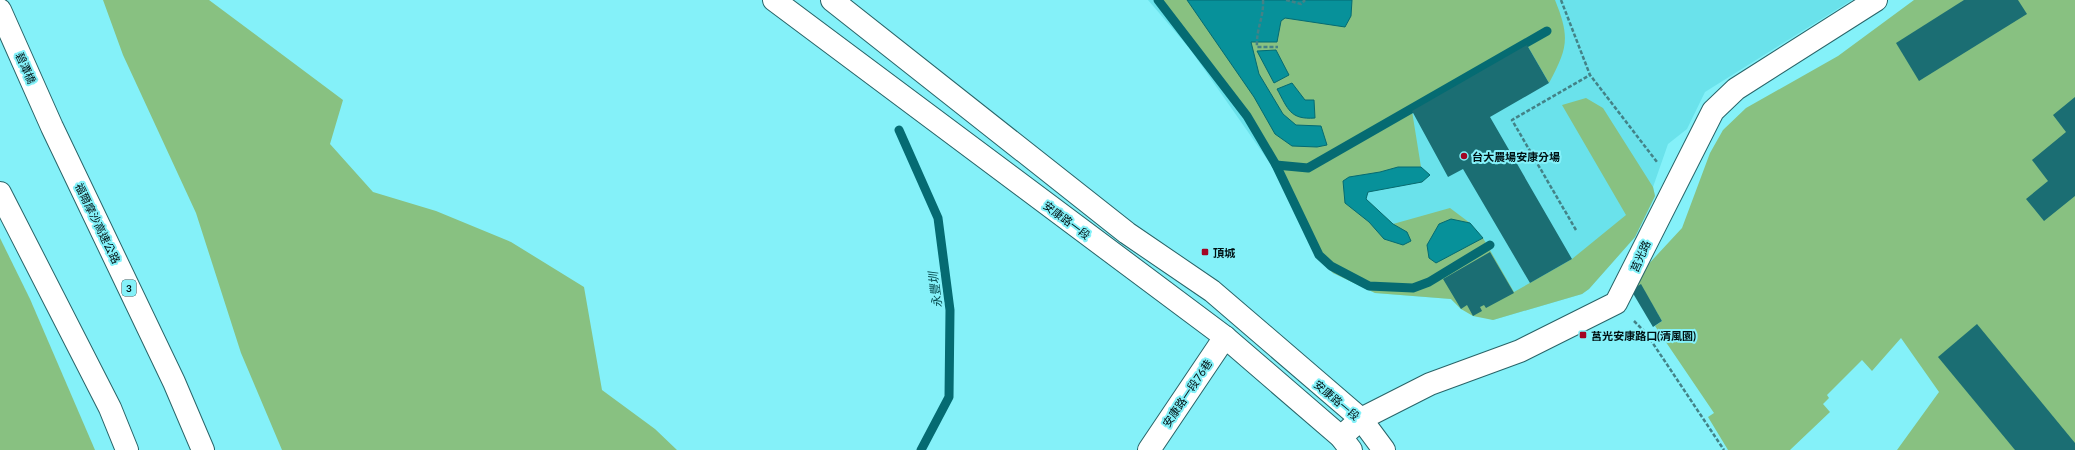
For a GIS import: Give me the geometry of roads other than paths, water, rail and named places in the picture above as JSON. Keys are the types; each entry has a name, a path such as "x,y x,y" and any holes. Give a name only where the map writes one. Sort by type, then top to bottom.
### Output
{"main road":[{"name":"安康路一段","path":"774,0 1225,337 1346,443"},
{"name":"安康路一段","path":"832,0 1127,233 1212,291 1360,419 1384,450"},
{"name":"莒光路","path":"1346,443 1360,419 1430,384 1520,351 1616,303 1713,111 1736,89 1876,0"},
{"name":"碧潭橋","path":"0,10 52,127"},
{"name":"福爾摩沙高速公路","path":"52,127 174,382 203,450"},
{"path":"0,193 110,408 127,450"},
{"name":"安康路一段76巷","path":"1149,450 1225,337"}],"waterway":[{"path":"1158,0 1247,116 1276,165 1319,255 1331,266 1369,286 1413,288 1429,282 1490,245"},
{"path":"1276,165 1308,168 1547,31"},
{"name":"永豐圳","path":"899,130 938,218 950,310 949,397 921,450"}],"place":[{"name":"台大農場安康分場","path":"1464,156"},
{"name":"頂城","path":"1205,252"},
{"name":"莒光安康路口(清風園)","path":"1583,335"}]}
